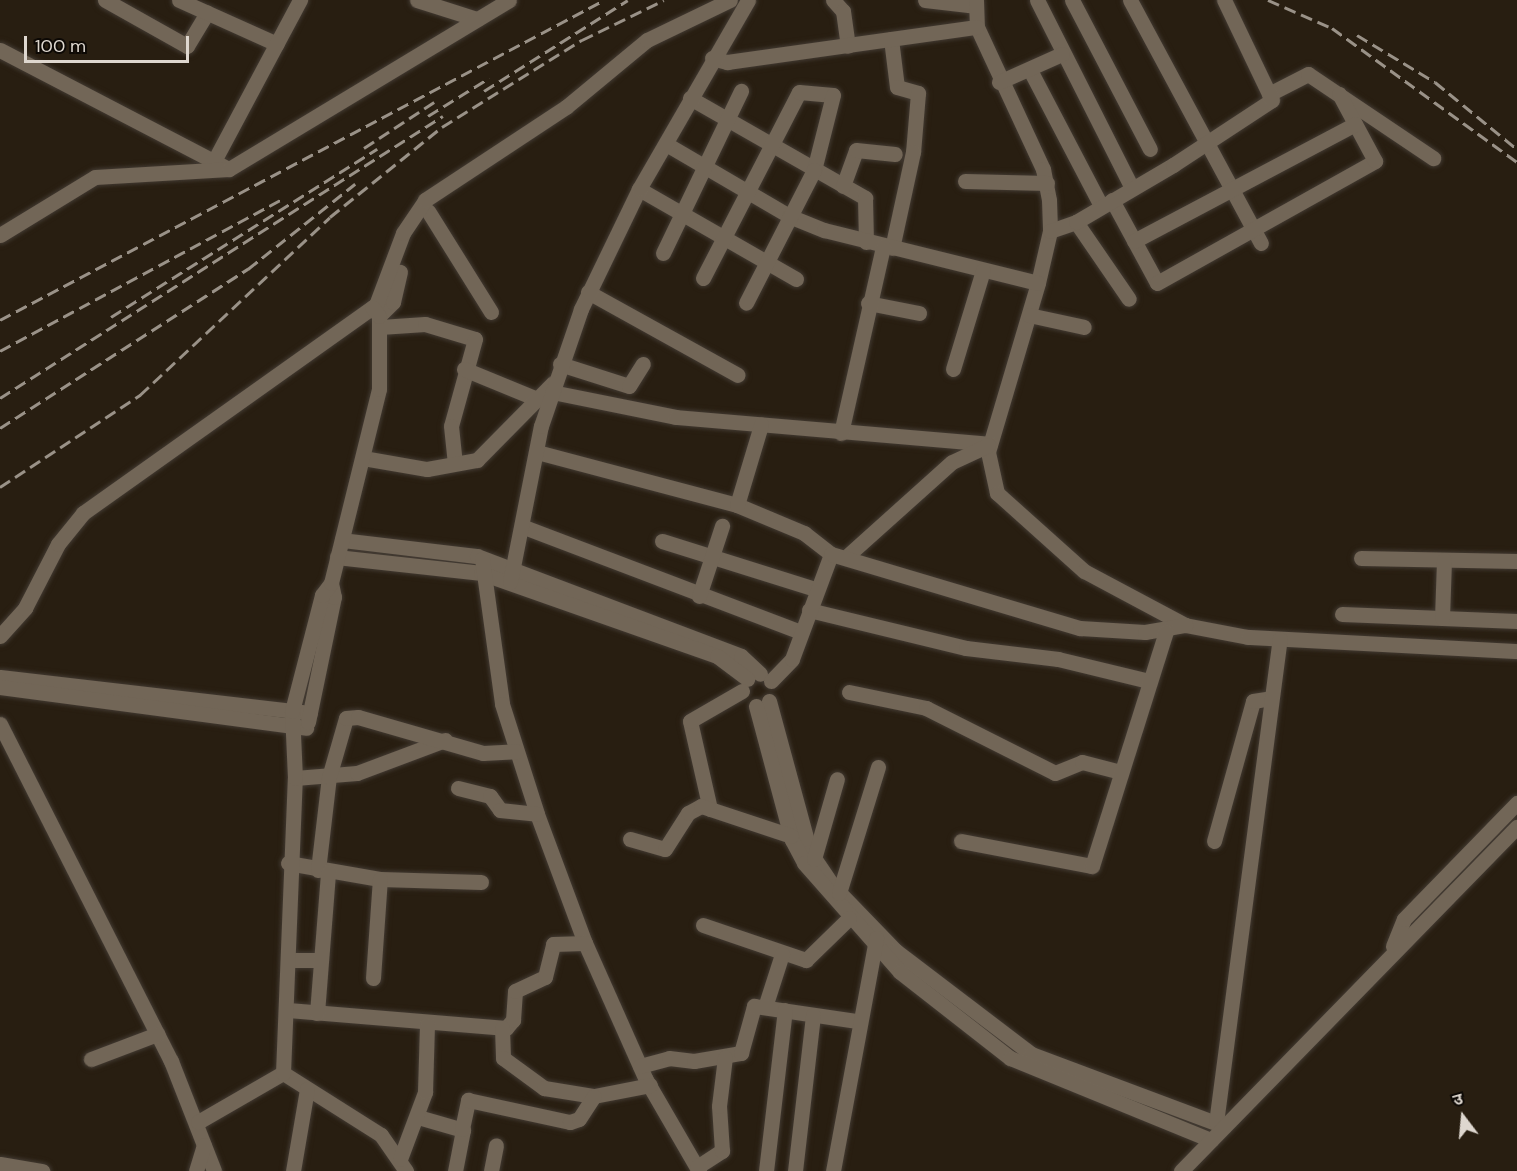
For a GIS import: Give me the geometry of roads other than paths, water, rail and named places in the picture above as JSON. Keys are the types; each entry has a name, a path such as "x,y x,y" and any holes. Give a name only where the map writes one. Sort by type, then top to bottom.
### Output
{"street":[{"path":"105,0 187,46 207,13"},
{"path":"179,0 277,44"},
{"path":"214,161 300,0"},
{"path":"417,0 477,20"},
{"path":"0,235 95,177 229,170 509,0"},
{"path":"283,1073 288,1010 288,864 295,778 295,749 290,727 292,711 322,595 331,583 363,458 379,389 377,314 404,233 425,200 566,107 647,40 730,0"},
{"path":"0,636 25,608 58,544 83,513 393,302 408,238 428,211 564,116 660,39 741,0"},
{"path":"511,575 524,527 537,452 554,386 560,364 588,292 639,189 712,58 748,0"},
{"path":"833,0 843,11 848,46"},
{"path":"925,0 975,3 977,27 999,82 1047,183 1050,231 1029,315 990,444 990,474 1010,508 1084,571 1185,625 1280,639 1517,651"},
{"path":"1036,0 1132,188"},
{"path":"1072,0 1150,149"},
{"path":"1130,0 1261,243"},
{"path":"1050,231 1076,222 1272,100 1224,0"},
{"path":"712,58 727,62 977,27"},
{"path":"841,433 868,303 888,248 913,152 918,93 897,89 891,39"},
{"path":"0,50 229,170"},
{"path":"999,82 1062,54"},
{"path":"1030,70 1106,203 1134,241 1156,283 1376,161 1339,94"},
{"path":"1269,94 1308,74 1433,158"},
{"path":"663,253 741,91"},
{"path":"703,278 799,92 833,95 814,170 746,303"},
{"path":"690,98 867,201 866,242"},
{"path":"1134,241 1355,124"},
{"path":"666,144 789,216 888,248 1038,283"},
{"path":"843,186 855,150 895,154"},
{"path":"965,181 1047,183"},
{"path":"639,189 722,241 796,279"},
{"path":"428,211 491,312"},
{"path":"1076,222 1129,299"},
{"path":"953,369 983,270"},
{"path":"588,292 738,375"},
{"path":"868,303 919,313"},
{"path":"377,314 472,336 451,426 455,462"},
{"path":"1029,315 1084,327"},
{"path":"560,364 629,386 643,364"},
{"path":"464,369 537,399"},
{"path":"363,458 427,469 480,458 537,399 554,386"},
{"path":"554,386 618,409 841,433 990,444"},
{"path":"737,506 761,425"},
{"path":"710,809 690,722 792,659 815,589 838,556 952,462 990,444"},
{"path":"537,452 737,506 804,533 838,556 1080,628 1166,630 1185,625"},
{"path":"699,596 714,557 722,526"},
{"path":"524,527 699,596 801,632"},
{"path":"342,540 482,566 511,575 717,656 755,681 795,815 814,859 875,938 954,1017 1017,1054 1211,1140"},
{"path":"662,541 815,589"},
{"path":"337,557 482,566"},
{"path":"1361,558 1517,561"},
{"path":"1442,618 1444,560"},
{"path":"482,566 516,751 537,814 585,943 640,1066 698,1169 722,1151 719,1106 724,1056"},
{"path":"295,749 308,721 334,597 331,583"},
{"path":"808,610 966,648 1058,659 1149,681"},
{"path":"1342,614 1517,621"},
{"path":"961,841 1090,866 1166,630"},
{"path":"1220,1124 1270,698 1280,639"},
{"path":"0,676 292,711 308,721"},
{"path":"755,681 763,704 791,836 821,889 849,918 875,938"},
{"path":"0,687 290,727 308,721"},
{"path":"849,692 926,708 1055,773 1082,762 1121,772"},
{"path":"1214,841 1253,701 1270,698"},
{"path":"317,1013 329,777 342,723 351,717 491,754 516,751"},
{"path":"0,724 157,1034 198,1122 214,1171"},
{"path":"295,778 357,773 445,740"},
{"path":"839,893 878,767"},
{"path":"814,859 837,779"},
{"path":"458,788 490,796 500,810 537,814"},
{"path":"1391,952 1404,918 1517,803"},
{"path":"630,839 665,849 692,809 710,809 791,836"},
{"path":"1181,1171 1211,1140 1220,1124 1517,827"},
{"path":"288,864 380,879 482,882"},
{"path":"373,978 380,879"},
{"path":"704,925 782,954 806,960 849,918"},
{"path":"833,1171 857,1021 875,938"},
{"path":"288,1010 427,1025 502,1028 513,1020 515,991 545,977 554,944 585,943"},
{"path":"765,1007 782,954"},
{"path":"289,960 321,960"},
{"path":"640,1066 669,1058 724,1056 743,1051 752,1008 765,1007 857,1021"},
{"path":"766,1171 785,1010"},
{"path":"795,1171 813,1015"},
{"path":"403,1165 427,1081 427,1025"},
{"path":"502,1028 501,1055 532,1081 555,1092 594,1096 650,1085"},
{"path":"91,1059 157,1034"},
{"path":"1017,1054 1220,1124"},
{"path":"198,1122 283,1073"},
{"path":"283,1073 381,1135 403,1165"},
{"path":"293,1171 307,1089"},
{"path":"455,1171 468,1100 570,1122 579,1119 594,1096"},
{"path":"417,1117 462,1129"},
{"path":"196,1171 204,1142"},
{"path":"491,1171 496,1145"},
{"path":"6,1167 42,1171"}],"railway":[{"path":"0,320 604,0"},
{"path":"484,91 628,0"},
{"path":"0,487 140,395 330,217 442,127 582,40 664,0"},
{"path":"1268,0 1332,28 1517,162"},
{"path":"1357,35 1435,82 1517,149"},
{"path":"428,116 489,78"},
{"path":"364,148 434,102"},
{"path":"0,398 443,116"},
{"path":"111,317 377,149"},
{"path":"0,428 248,269 355,184"},
{"path":"0,351 282,199"}]}
